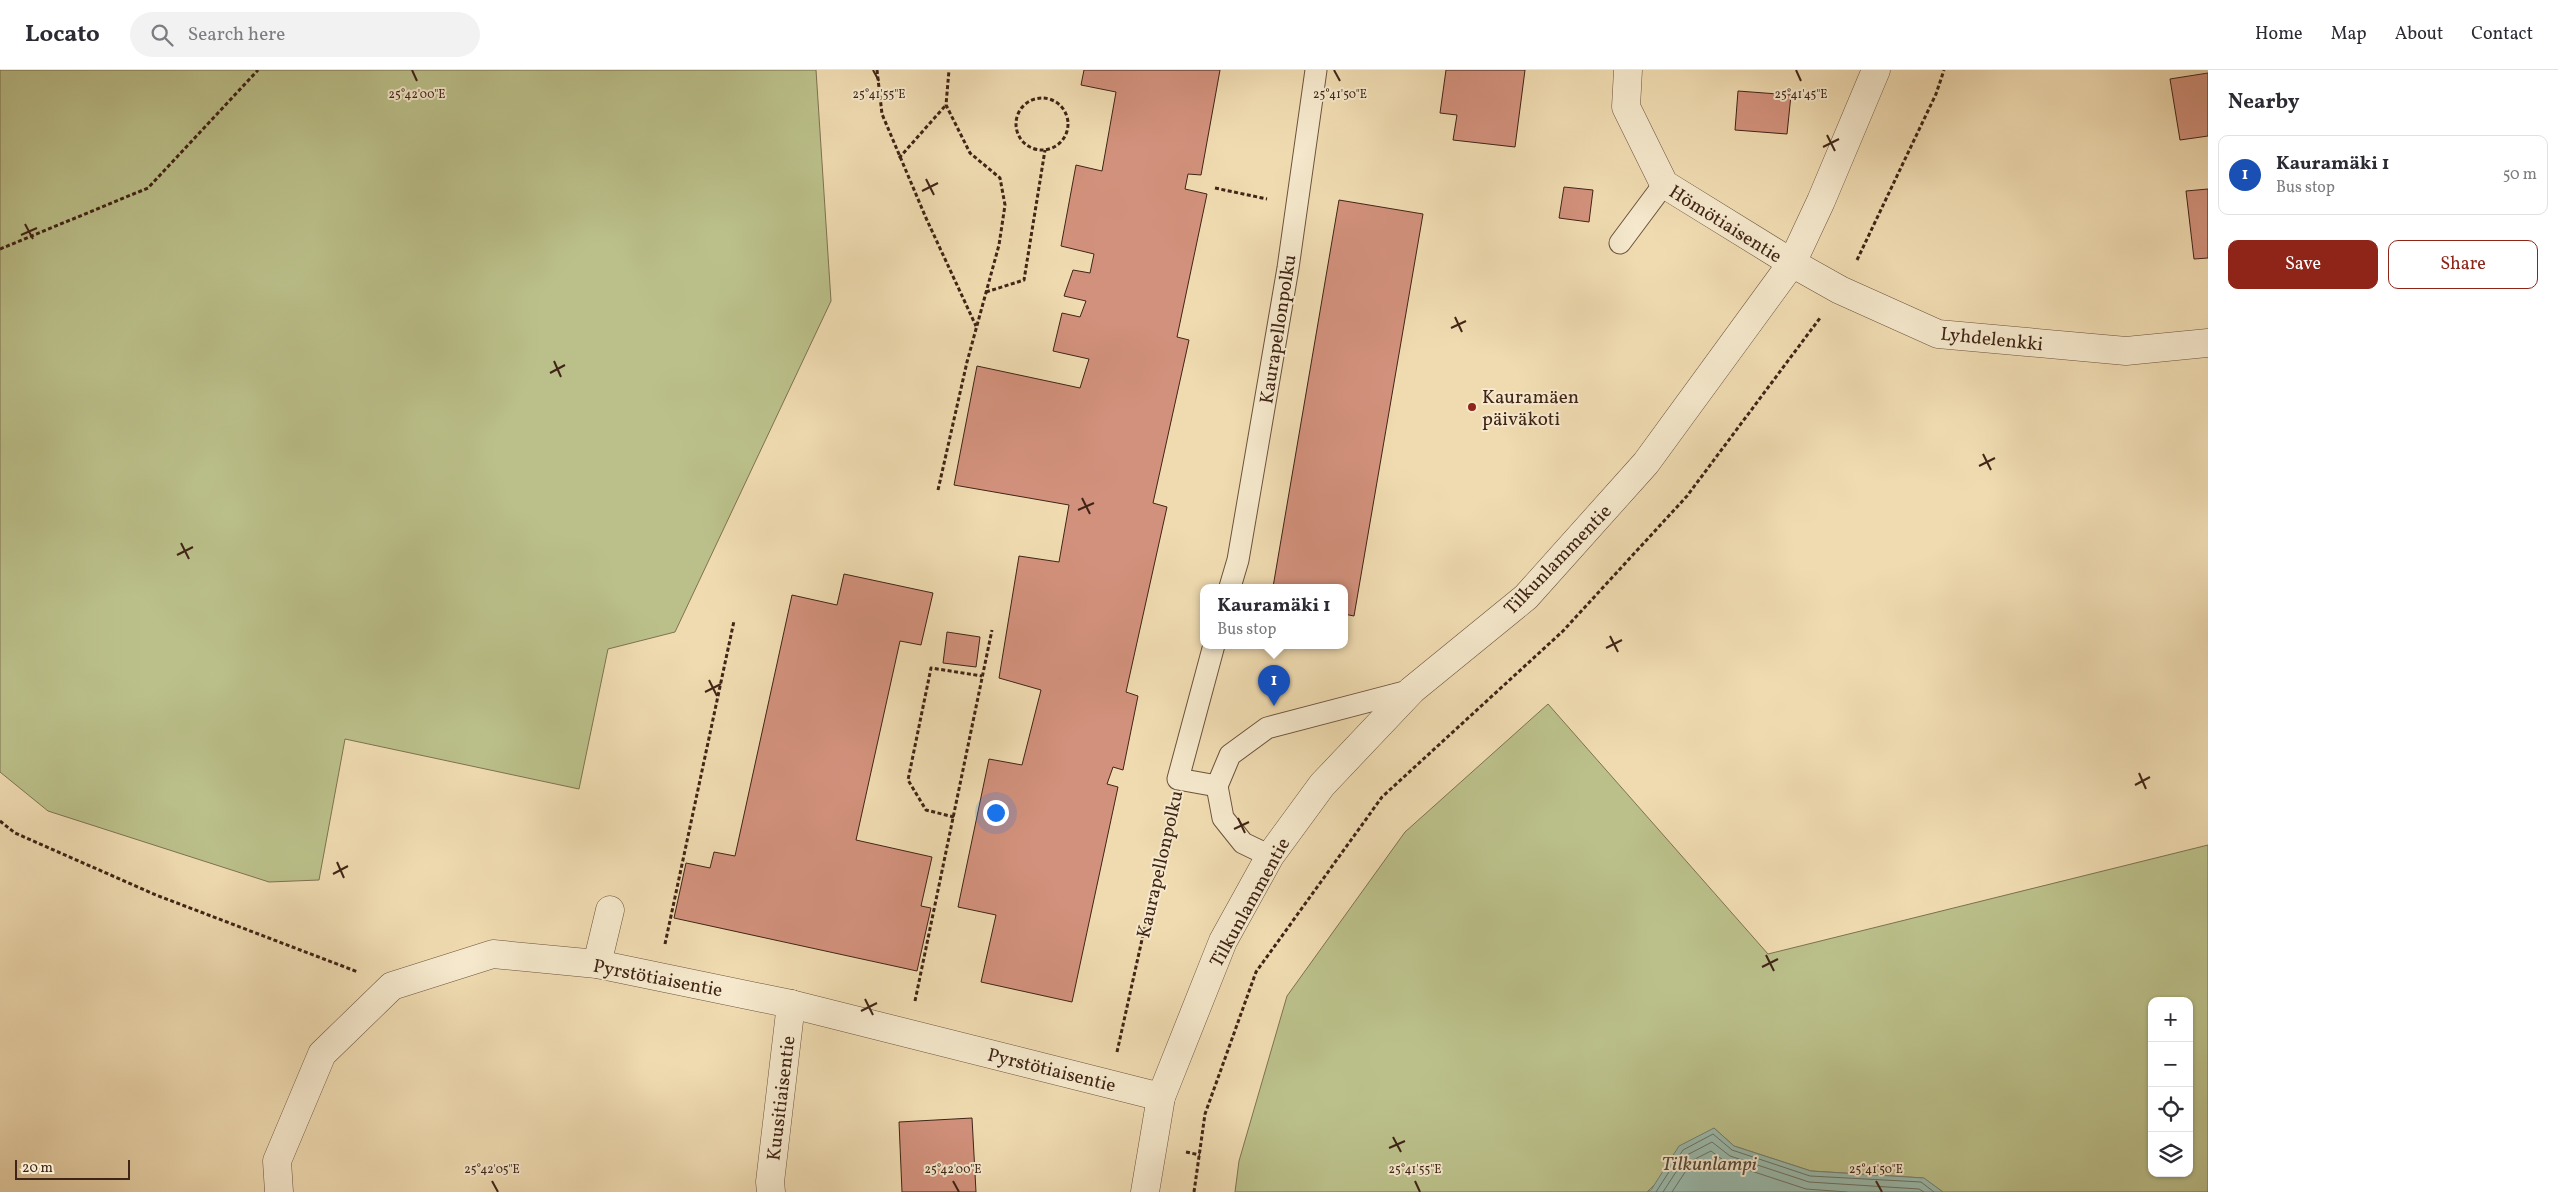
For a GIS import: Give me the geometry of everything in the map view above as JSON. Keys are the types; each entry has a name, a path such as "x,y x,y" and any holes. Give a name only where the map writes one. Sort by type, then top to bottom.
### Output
{"street":[{"name":"Hömötiaisentie","path":"1628,70 1626,107 1664,184 1792,263"},
{"name":"Tilkunlammentie","path":"1145,1192 1161,1097 1223,941 1270,856 1322,785 1412,690 1526,597 1646,463 1792,263 1821,201 1876,70"},
{"name":"Lyhdelenkki","path":"1792,263 1840,290 1938,334 2126,351 2208,344"},
{"path":"597,964 610,910"},
{"name":"Pyrstötiaisentie","path":"279,1192 277,1160 322,1054 392,986 493,954 597,964 791,1004 1161,1097"},
{"name":"Kuusitiaisentie","path":"771,1192 770,1182 791,1004"}],"lane":[{"name":"Kaurapellonpolku","path":"1231,584 1238,560 1297,205 1316,70"},
{"path":"1620,243 1664,184"},
{"name":"Kaurapellonpolku","path":"1178,779 1213,649"},
{"path":"1270,856 1243,843 1223,818 1217,786 1230,755 1267,728 1412,690"},
{"path":"1178,779 1217,786"}],"path":[{"path":"0,249 148,188 258,70"},
{"path":"877,70 882,114 899,158 977,327"},
{"path":"938,490 977,327 999,245 1005,205 1000,178 970,154 946,104 949,70"},
{"path":"1194,1192 1206,1114 1256,972 1382,796 1563,632 1687,496 1840,290 1936,94 1944,70"},
{"path":"1040,99 1049,99 1063,109 1068,126 1061,143 1045,150 1028,147 1018,134 1016,127 1020,111 1025,105 1040,99"},
{"path":"899,158 946,104"},
{"path":"986,292 1024,280 1045,150"},
{"path":"1215,188 1297,205"},
{"path":"658,976 734,621"},
{"path":"908,1033 992,630"},
{"path":"954,817 926,810 908,780 931,668 982,676"},
{"name":"Kaurapellonpolku","path":"1110,1084 1178,779"},
{"path":"0,821 15,833 156,895 392,986"}],"green space":[{"path":"0,70 816,70 831,301 675,632 608,649 579,789 345,739 319,880 269,882 48,811 0,772"},
{"path":"1548,704 1768,954 2208,845 2208,1192 1943,1192 1923,1178 1811,1171 1734,1146 1714,1128 1647,1192 1235,1192 1239,1161 1287,996 1405,832"}],"water":[{"name":"Tilkunlampi","path":"1714,1128 1734,1146 1811,1171 1924,1178 1943,1192 1647,1192 1651,1190 1679,1146"}],"building":[{"path":"1084,70 1220,70 1201,175 1188,174 1185,189 1207,194 1177,337 1189,340 1153,503 1167,507 1126,692 1138,696 1123,770 1113,767 1107,784 1118,787 1072,1002 981,982 996,915 958,907 989,759 1022,765 1041,690 999,678 1019,556 1059,562 1069,505 954,485 977,366 1080,388 1089,359 1053,351 1062,313 1080,317 1086,301 1064,296 1073,270 1090,273 1094,254 1061,246 1076,165 1102,171 1116,92 1081,85"},
{"path":"1446,70 1525,70 1515,147 1453,140 1457,115 1440,113"},
{"path":"2208,73 2208,136 2180,140 2170,79"},
{"path":"1738,91 1791,95 1787,134 1735,130"},
{"path":"1564,187 1593,190 1589,222 1559,218"},
{"path":"2208,189 2208,258 2194,259 2186,191"},
{"path":"1339,200 1423,214 1354,616 1348,615 1348,584 1274,584"},
{"path":"844,574 933,593 921,645 900,641 856,840 932,857 921,906 931,908 917,971 674,918 686,863 710,868 714,852 735,856 792,595 837,605"},
{"path":"947,632 980,637 976,667 943,663"},
{"path":"972,1118 976,1192 902,1192 899,1122"}],"place":[{"name":"Kauramäen päiväkoti","path":"1472,407"},
{"name":"Kauramäki 1","path":"1274,706"}]}
